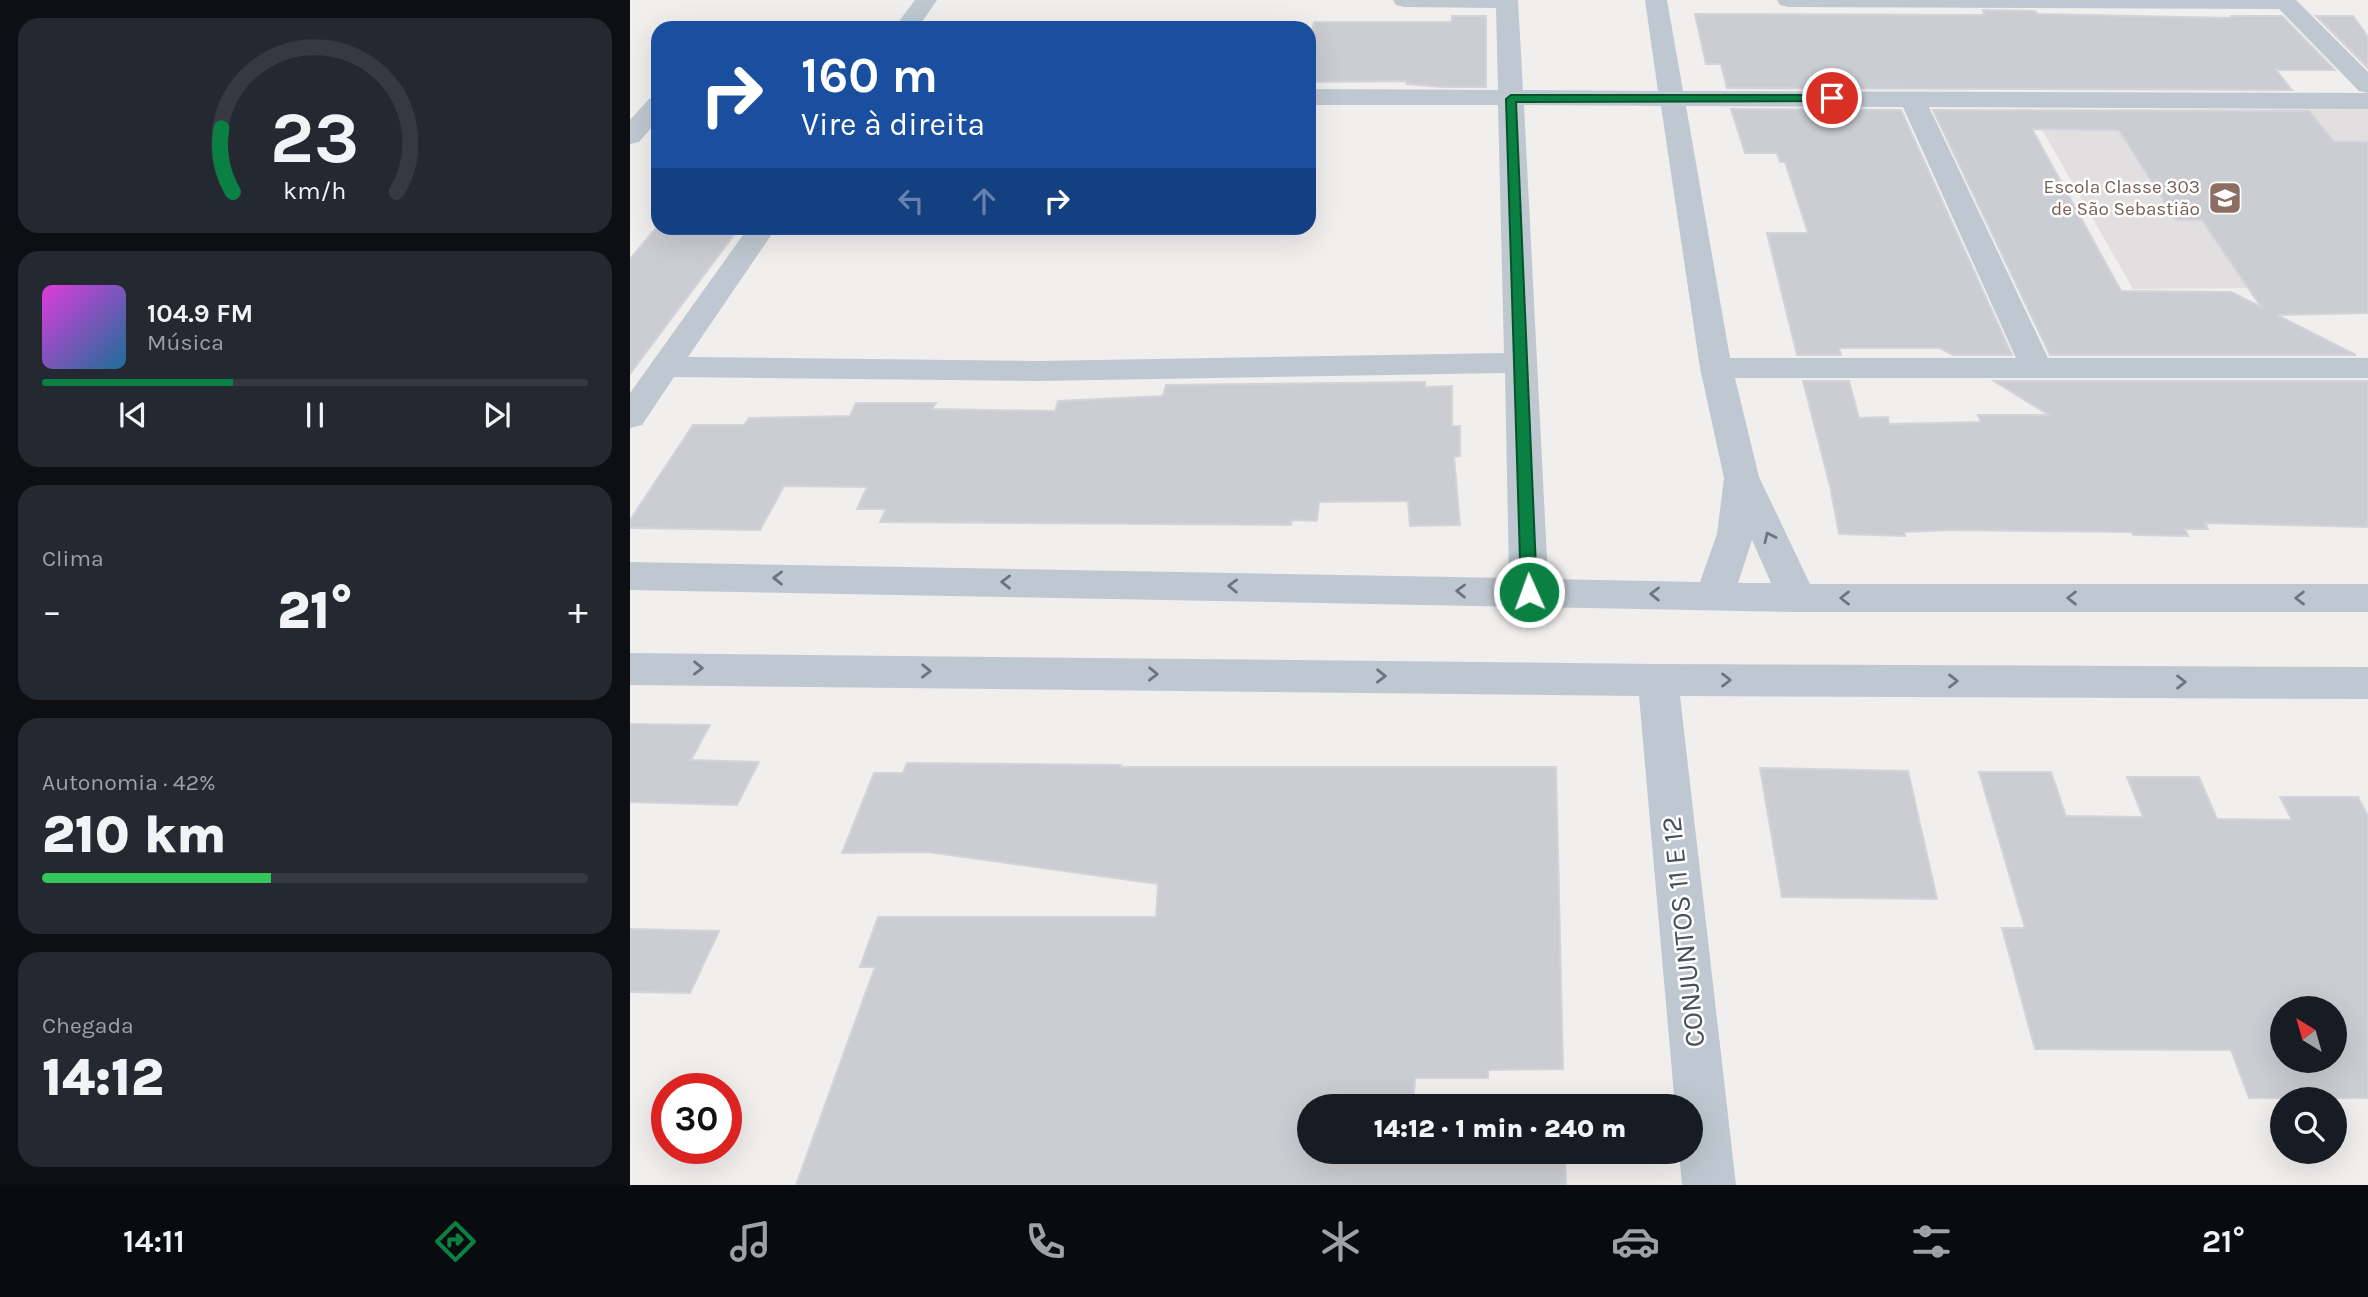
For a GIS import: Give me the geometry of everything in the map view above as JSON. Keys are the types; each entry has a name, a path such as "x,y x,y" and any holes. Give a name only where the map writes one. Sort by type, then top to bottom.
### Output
{"street":[{"path":"911,21 926,0"},
{"path":"1404,0 1507,1 1529,592"},
{"path":"1656,0 1716,368 1741,477 1797,597"},
{"path":"1788,0 2284,1 2368,86"},
{"path":"630,98 651,97"},
{"path":"1316,97 2368,101"},
{"path":"1912,98 2038,368"},
{"path":"630,136 651,112"},
{"path":"633,407 757,235"},
{"path":"664,367 1038,371 1521,362"},
{"path":"1716,368 2368,368"},
{"path":"1715,596 1735,534 1741,477"},
{"path":"630,576 1715,596 2368,598"},
{"path":"630,668 1658,680 2368,683"},
{"name":"CONJUNTOS 11 E 12","path":"1658,680 1709,1185"}],"shaded area":[{"name":"Escola Classe 303 de São Sebastião","path":"2368,109 2368,287 2133,289 2031,110"}],"building":[{"path":"1983,10 2035,11 2038,14 2232,18 2231,16 2282,16 2335,70 2276,70 2292,90 1727,88 1721,64 1706,64 1695,14 1984,15"},
{"path":"1452,16 1486,16 1486,87 1442,87 1407,84 1406,81 1316,82 1316,22 1452,22"},
{"path":"2316,16 2353,16 2368,37 2368,68"},
{"path":"1731,109 1901,110 2012,355 1953,355 1940,348 1839,348 1841,355 1797,355 1767,233 1808,233 1785,162 1780,162 1777,153 1745,153"},
{"path":"1933,110 2309,111 2334,142 2368,142 2368,313 2277,315 2356,355 2050,355","holes":["2032,129 2119,130 2176,220 2202,220 2261,307 2231,292 2121,291"]},
{"path":"651,234 734,235 630,374 630,259"},
{"path":"1803,381 1849,381 1859,418 1888,417 1889,424 1981,422 1978,415 2049,415 1994,381 2368,381 2368,527 2205,523 2208,529 2185,529 2188,536 2133,535 2132,532 1949,530 1904,532 1905,536 1839,534 1830,486"},
{"path":"1425,382 1425,387 1452,386 1452,426 1460,426 1460,456 1454,457 1460,525 1410,526 1408,501 1319,502 1317,521 1292,520 1291,525 880,522 886,509 857,509 867,487 784,486 760,530 630,528 630,520 693,425 744,425 749,418 850,416 856,403 936,403 932,409 1055,411 1058,401 1163,396 1166,385"},
{"path":"630,724 710,725 691,760 759,762 737,805 630,802"},
{"path":"907,763 1121,765 1120,767 1556,767 1563,1069 1488,1070 1488,1078 1415,1078 1414,1094 1297,1094 1297,1164 1565,1164 1566,1185 796,1185 875,967 860,967 878,917 1156,917 1158,884 928,852 842,853 874,773 903,773"},
{"path":"1760,768 1908,771 1937,899 1782,897"},
{"path":"1979,772 2051,772 2066,816 2143,817 2127,777 2199,777 2217,819 2292,820 2280,797 2358,797 2368,816 2368,1098 2347,1098 2347,1087 2270,1087 2270,1098 2249,1098 2231,1050 2035,1049 2002,928 2025,928"},
{"path":"630,929 719,931 690,993 630,992"}],"place":[{"name":"Escola Classe 303 de São Sebastião","path":"2225,198"}],"route":[{"path":"1529,592 1511,99 1832,98"}]}
